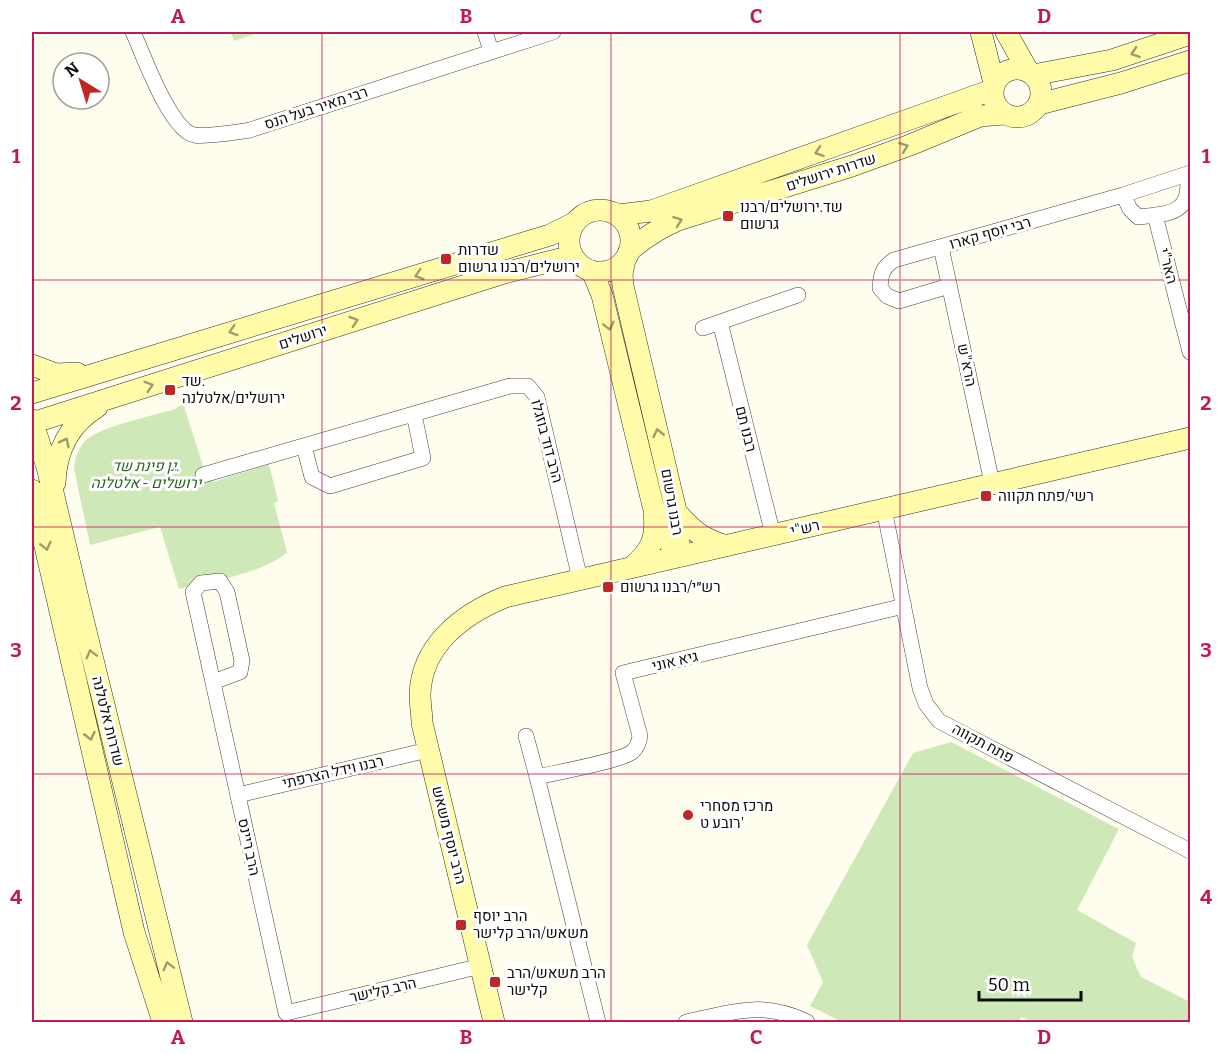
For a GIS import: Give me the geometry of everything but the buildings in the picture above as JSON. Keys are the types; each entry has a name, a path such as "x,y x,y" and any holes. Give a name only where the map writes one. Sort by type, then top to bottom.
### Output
{"main road":[{"path":"981,32 993,86 994,104 1004,114 1015,118 1026,116 1039,104 1120,83 1191,61"},
{"path":"1006,32 1030,73 1040,85 1039,104"},
{"path":"993,86 1003,73 1009,70 1022,69 1030,73 1112,60 1191,34"},
{"name":"שדרות ירושלים","path":"618,215 651,211 993,86"},
{"name":"שדרות ירושלים","path":"627,255 644,237 678,220 852,166 980,116 1004,114"},
{"path":"594,210 603,210 618,215 624,220 631,235 627,255 620,265 606,271 584,266 570,251 569,235 574,223 594,210"},
{"name":"ירושלים","path":"95,373 550,236 574,223"},
{"name":"רבנו גרשום","path":"627,255 622,274 623,286 676,511 678,557"},
{"name":"ירושלים","path":"32,422 504,273 560,259 584,266"},
{"name":"רבנו גרשום","path":"584,266 602,296 653,506 678,557"},
{"path":"32,365 56,374 95,373"},
{"path":"32,393 95,373"},
{"path":"55,499 56,468 65,439 86,414 113,397"},
{"name":"שדרות אלטלנה","path":"32,422 55,499 182,1023"},
{"name":"רש\"י","path":"435,648 448,632 482,606 505,597 1191,438"},
{"name":"שדרות אלטלנה","path":"32,490 134,932 164,1023"},
{"path":"632,567 646,555 651,546 655,525 653,506"},
{"path":"676,511 694,531 726,546"},
{"name":"הרב יוסף משאש","path":"435,648 424,673 420,694 422,723 495,1023"}],"street":[{"name":"רבי מאיר בעל הנס","path":"133,32 170,113 182,128 193,135 231,134 250,130 553,32"},
{"path":"485,32 491,51"},
{"path":"1123,195 1138,217 1170,212 1185,202 1189,190 1189,174"},
{"name":"רבי יוסף קארו","path":"950,286 899,301 887,296 880,288 881,273 886,265 894,260 1189,174"},
{"name":"האר\"י","path":"1155,215 1191,352"},
{"name":"הרא\"ש","path":"941,247 992,483"},
{"path":"703,328 798,295"},
{"name":"רבנו תם","path":"720,322 773,535"},
{"name":"הרב דוד בוזגלו","path":"203,475 510,386 528,386 537,397 580,579"},
{"path":"304,447 312,477 330,486 423,459 414,414"},
{"name":"פתח תקווה","path":"884,509 921,688 926,704 939,721 1191,851"},
{"name":"הרב ריינס","path":"213,682 240,672 242,661 227,592 220,581 201,583 193,592 286,1013"},
{"name":"גיא אוני","path":"537,777 632,753 640,736 623,673 904,606"},
{"path":"526,736 598,1023"},
{"name":"רבנו וידל הצרפתי","path":"238,795 428,750"},
{"name":"הרב קלישר","path":"286,1013 481,966"},
{"path":"686,1023 764,1008 791,1014 807,1023"}],"green space":[{"path":"231,32 261,32 234,41"},
{"name":"גן פינת שד. ירושלים - אלטלנה","path":"183,403 204,469 213,482 269,464 278,501 274,503 287,553 249,572 179,589 160,527 90,545 74,468 80,447 92,436 114,426 175,409"},
{"path":"951,742 1119,829 1077,910 1136,943 1132,957 1141,977 1190,1002 1190,1022 1033,1022 1021,1017 1018,1022 842,1022 810,1006 823,982 807,945 913,753"}],"place":[{"name":"שד.ירושלים/רבנו גרשום","path":"728,216"},
{"name":"שדרות ירושלים/רבנו גרשום","path":"446,259"},
{"name":"שד. ירושלים/אלטלנה","path":"170,390"},
{"name":"רשי/פתח תקווה","path":"986,496"},
{"name":"רש״י/רבנו גרשום","path":"608,587"},
{"name":"מרכז מסחרי רובע ט'","path":"688,815"},
{"name":"הרב יוסף משאש/הרב קלישר","path":"461,925"},
{"name":"הרב משאש/הרב קלישר","path":"495,982"}]}
